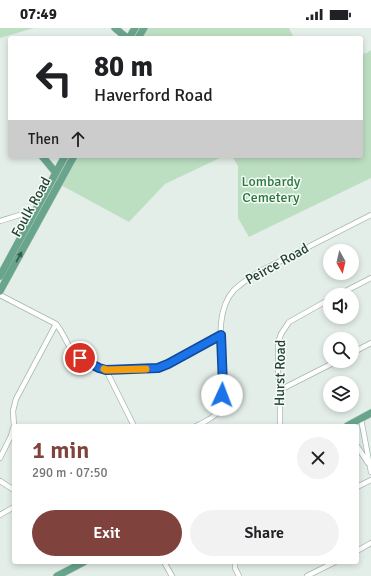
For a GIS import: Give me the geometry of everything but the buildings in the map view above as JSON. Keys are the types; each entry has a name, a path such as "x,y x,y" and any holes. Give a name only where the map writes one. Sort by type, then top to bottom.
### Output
{"main road":[{"path":"115,28 125,36"},
{"path":"44,158 56,173"},
{"name":"Foulk Road","path":"0,276 64,158"},
{"name":"Foulk Road","path":"0,291 73,158"},
{"path":"350,424 371,413"},
{"path":"57,576 80,564"}],"street":[{"path":"0,221 23,214 34,213"},
{"name":"Peirce Road","path":"199,424 217,413 221,404 223,386 221,335 222,319 226,304 233,291 244,281 259,272 371,215"},
{"path":"352,288 371,278"},
{"path":"0,295 56,324 70,347 80,358 106,370 158,368 221,335"},
{"name":"Hurst Road","path":"280,424 278,343 281,334 289,322 323,303"},
{"path":"14,424 13,411 16,399 56,324"},
{"path":"359,350 371,344"},
{"path":"280,390 323,368"},
{"path":"106,370 133,424"},
{"path":"361,418 371,472"},
{"path":"0,458 12,433"},
{"path":"359,449 370,466"},
{"path":"359,486 371,480"},
{"path":"0,481 12,489"},
{"path":"0,515 12,508"},
{"path":"359,550 371,544"},
{"path":"165,564 172,576"},
{"path":"235,564 235,568 239,576"},
{"path":"307,576 331,564"}],"green space":[{"path":"0,28 34,28 0,38"},
{"path":"144,28 289,28 293,36 139,36"},
{"name":"Lombardy Cemetery","path":"371,50 371,178 249,237 238,218 238,166 233,158 363,158 363,54"},
{"name":"Lombardy Cemetery","path":"73,158 220,158 165,184 129,222 59,184"}],"slow traffic":[{"path":"104,369 146,369"}],"route":[{"path":"80,358 106,370 158,368 221,335 222,395"}]}
